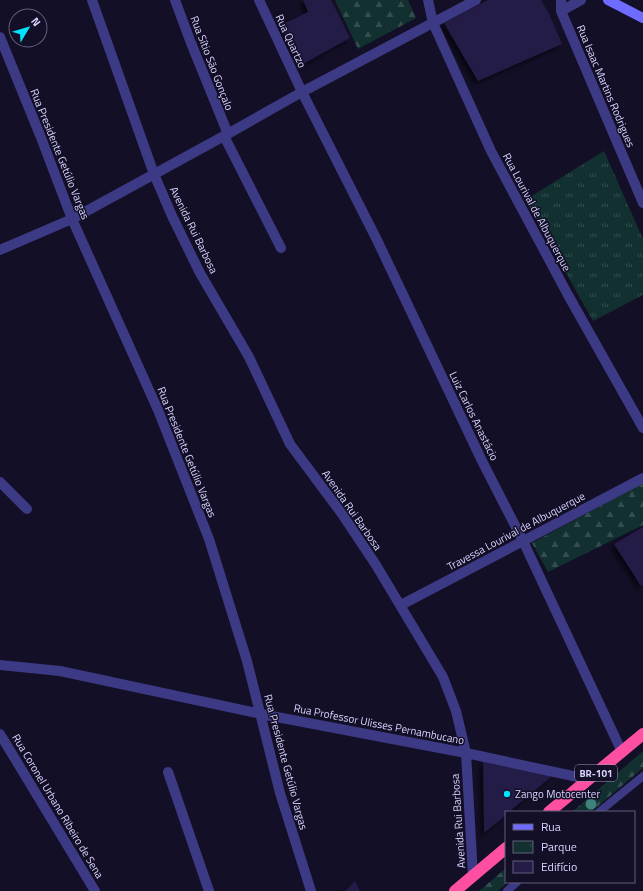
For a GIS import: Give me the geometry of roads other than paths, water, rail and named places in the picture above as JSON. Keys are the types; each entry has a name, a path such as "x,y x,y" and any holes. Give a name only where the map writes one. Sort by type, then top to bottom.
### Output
{"highway":[{"name":"BR-101","path":"550,811 643,734"},
{"path":"455,891 505,849"}],"street":[{"name":"Avenida Rui Barbosa","path":"92,0 154,174 196,266 249,357 290,444 342,514 376,565 443,677 456,711 466,753 473,876"},
{"name":"Rua Sítio São Gonçalo","path":"176,0 226,135 281,248"},
{"name":"Rua Quartzo","path":"259,0 302,92"},
{"name":"Rua Lourival de Albuquerque","path":"428,0 433,23 491,151 568,295 643,428"},
{"path":"0,250 72,219 302,92 476,0"},
{"name":"Rua Isaac Martins Rodrigues","path":"561,0 561,11 643,203"},
{"path":"561,11 581,0"},
{"path":"608,0 643,18"},
{"name":"Rua Presidente Getúlio Vargas","path":"0,37 72,219 158,410 209,539 247,661 280,793 311,891"},
{"name":"Luiz Carlos Anastácio","path":"302,92 377,240 482,461 523,541 622,752"},
{"name":"Travessa Lourival de Albuquerque","path":"401,605 643,478"},
{"path":"0,482 27,509"},
{"name":"Rua Professor Ulisses Pernambucano","path":"0,665 60,671 261,714 466,753 587,780"},
{"name":"Rua Coronel Urbano Ribeiro de Sena","path":"0,734 96,891"},
{"path":"168,772 209,891"}],"lane":[{"path":"600,811 643,776"},
{"path":"507,891 516,883"}],"place":[{"name":"Zango Motocenter","path":"507,794"}]}
